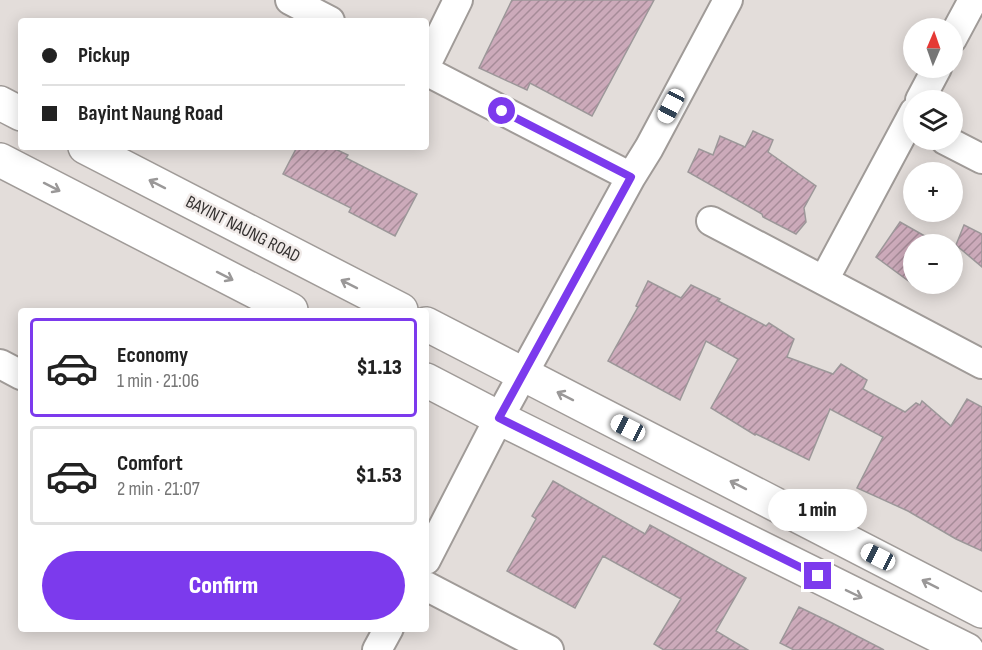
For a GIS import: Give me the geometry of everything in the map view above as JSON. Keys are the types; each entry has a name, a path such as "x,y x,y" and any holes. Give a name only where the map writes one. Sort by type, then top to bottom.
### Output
{"main road":[{"path":"0,103 18,112"},
{"name":"BAYINT NAUNG ROAD","path":"91,150 397,308"},
{"path":"16,159 287,308"},
{"path":"429,326 982,611"},
{"path":"429,382 967,650"}],"street":[{"path":"290,0 324,18"},
{"path":"429,59 459,0"},
{"path":"429,554 499,418 649,148 728,0"},
{"path":"963,19 973,0"},
{"path":"429,73 631,177"},
{"path":"824,280 903,134"},
{"path":"963,149 982,159"},
{"path":"711,221 982,364"},
{"path":"0,364 18,373"},
{"path":"429,588 549,650"},
{"path":"377,650 387,632"}],"building":[{"path":"512,0 654,0 592,116 530,83 527,90 479,68"},
{"path":"753,131 773,140 768,152 816,186 804,208 806,222 796,234 688,172 699,149 713,155 720,136 745,147"},
{"path":"295,150 337,150 348,155 346,158 417,194 395,236 349,212 351,208 283,174"},
{"path":"900,222 921,234 903,234 903,277 876,257"},
{"path":"964,225 982,234 982,267 963,251 963,234 960,234"},
{"path":"648,281 681,298 691,285 766,326 769,323 794,339 787,357 833,374 841,364 867,380 863,389 905,412 916,403 920,405 922,401 951,426 967,399 982,407 982,551 956,539 908,511 857,488 883,437 830,409 809,460 755,435 711,408 738,359 706,341 680,400 608,361 638,307 636,306"},
{"path":"553,481 645,534 650,525 746,578 716,631 748,650 664,650 654,644 681,599 603,556 575,608 507,571 536,519 532,516"},
{"path":"799,607 884,650 794,650 780,643"}],"route":[{"path":"502,111 631,177 499,418 818,576"}]}
